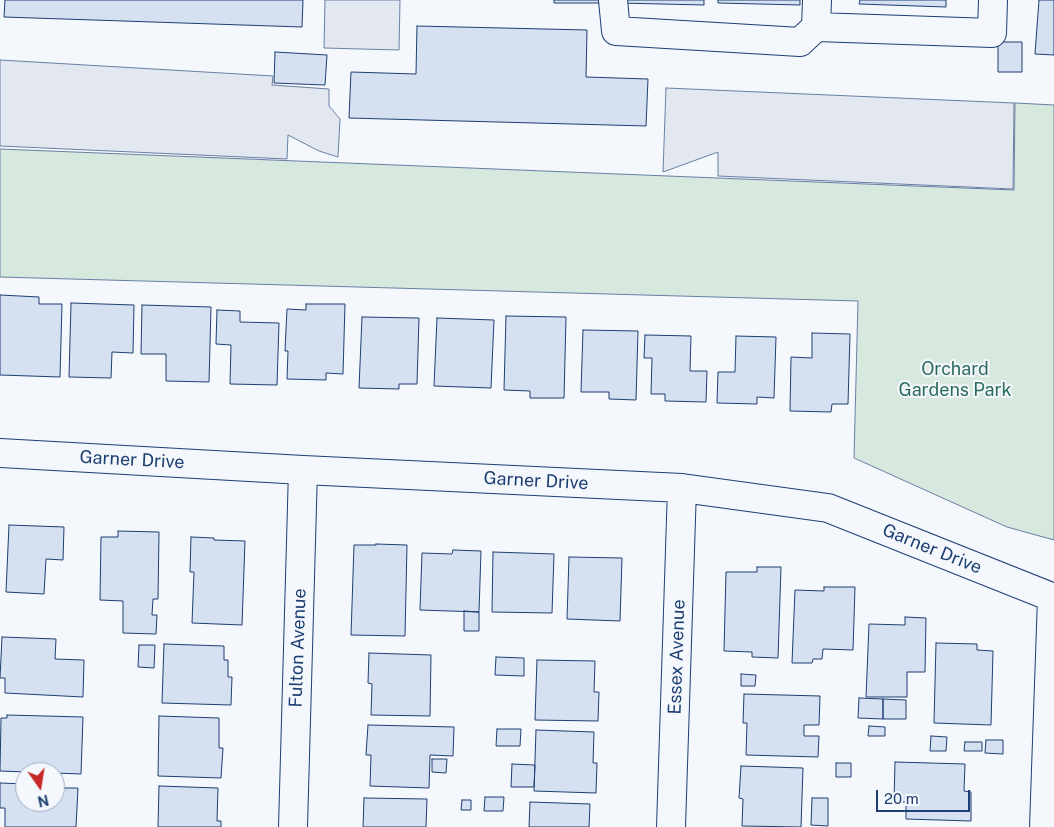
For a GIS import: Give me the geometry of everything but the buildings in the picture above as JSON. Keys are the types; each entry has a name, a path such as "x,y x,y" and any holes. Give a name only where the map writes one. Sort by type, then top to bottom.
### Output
{"street":[{"path":"614,0 616,31 800,42 816,27 817,0"},
{"path":"816,27 992,32 993,0"},
{"name":"Garner Drive","path":"0,453 682,488 828,508 1053,598"},
{"name":"Fulton Avenue","path":"293,827 303,470"},
{"name":"Essex Avenue","path":"671,827 682,488"},
{"path":"1044,827 1053,598"}],"green space":[{"name":"Orchard Gardens Park","path":"1015,103 1054,105 1054,540 1007,527 854,458 858,301 0,277 0,149 1014,190"}],"shaded area":[{"path":"325,0 400,0 399,50 324,48"},
{"path":"0,60 273,76 272,85 329,89 329,106 340,119 338,157 319,151 288,135 287,159 0,146"},
{"path":"666,88 1014,103 1013,189 718,176 718,152 663,172"}]}
